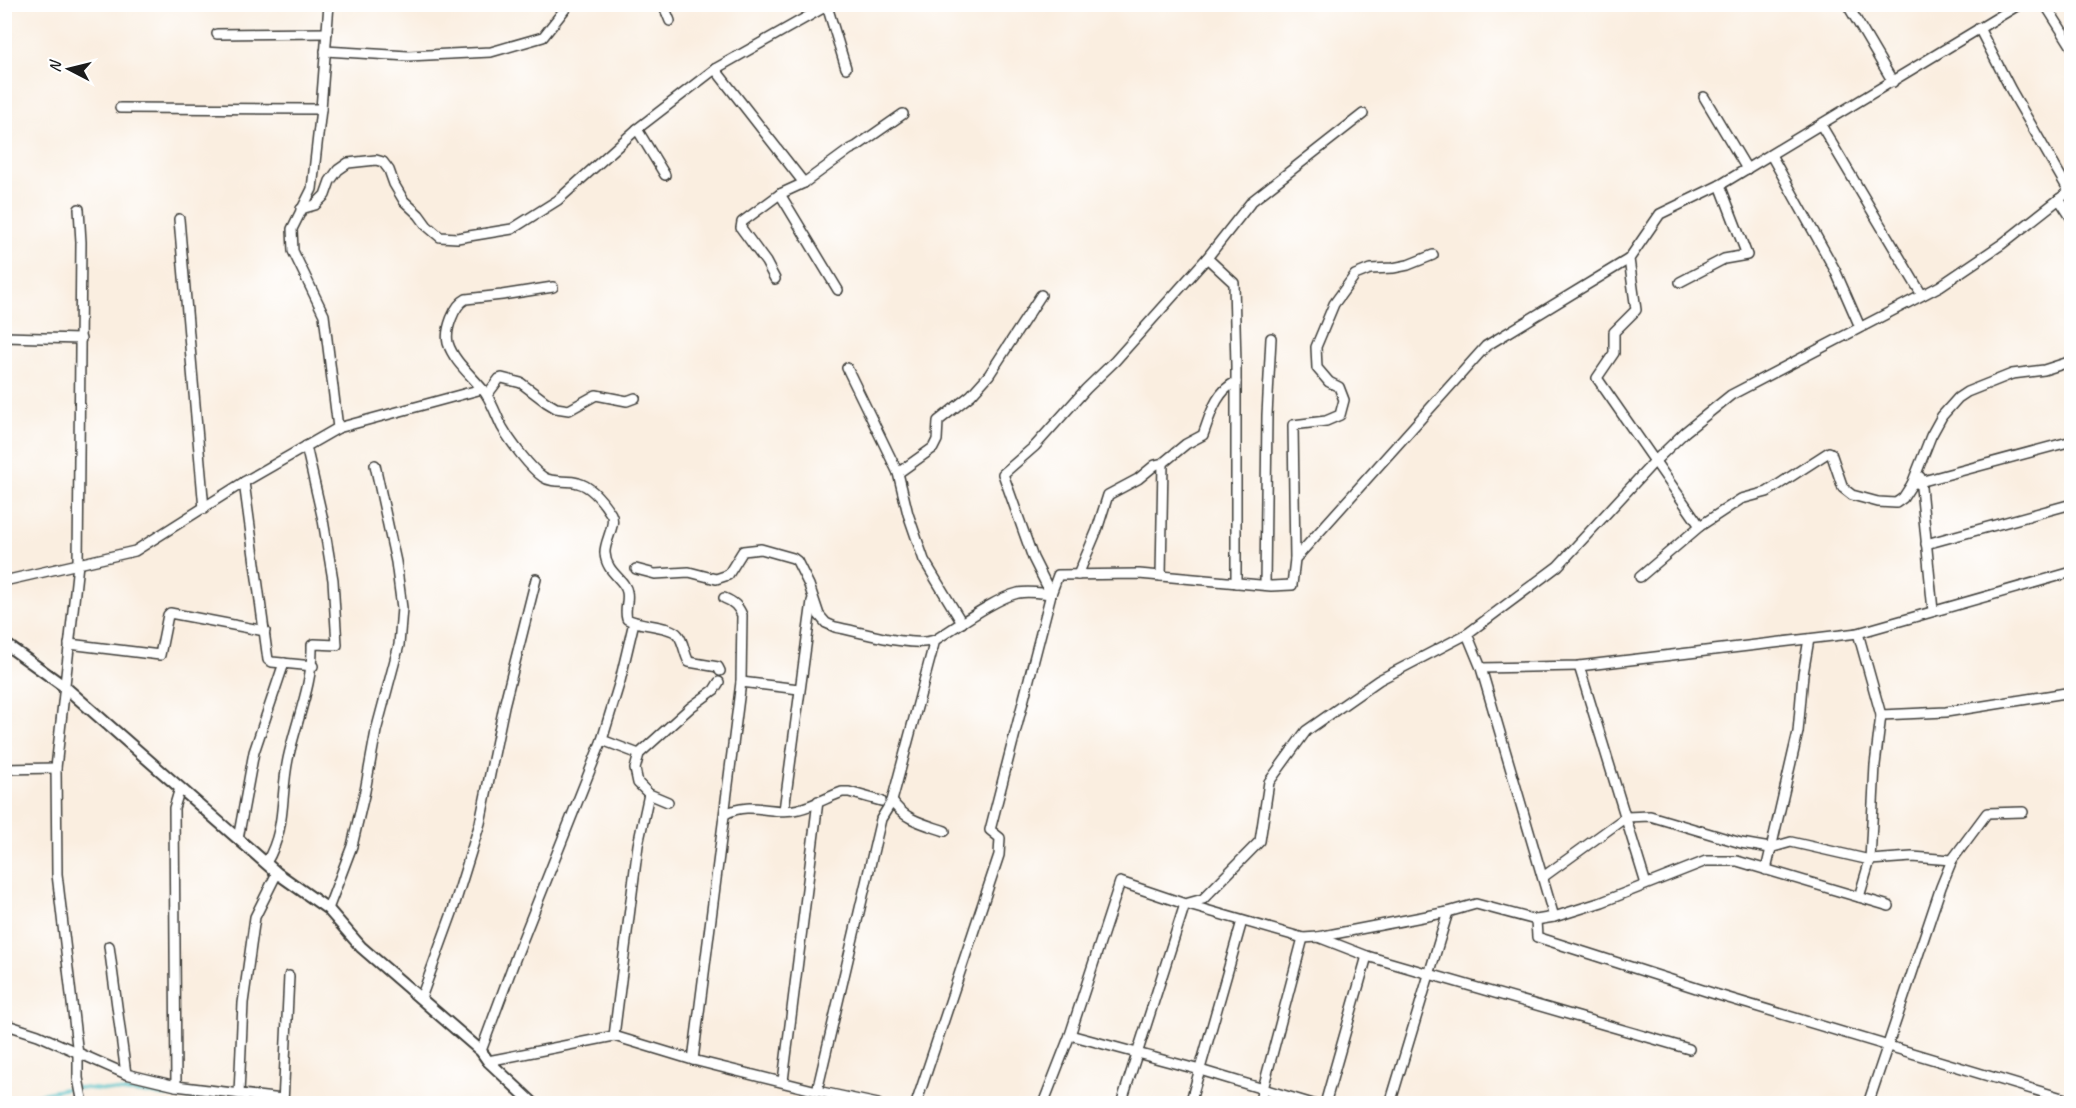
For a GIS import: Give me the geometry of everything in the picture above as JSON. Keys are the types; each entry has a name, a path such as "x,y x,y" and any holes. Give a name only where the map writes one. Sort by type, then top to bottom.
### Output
{"street":[{"path":"329,4 312,189 292,229 293,251 324,315 338,428"},
{"path":"325,51 408,56 491,52 543,37 569,4"},
{"path":"663,4 670,21"},
{"path":"1846,4 1893,82"},
{"path":"1295,559 1486,346 1629,259 1660,214 1720,185 2020,4"},
{"path":"2045,4 2072,47"},
{"path":"302,209 315,205 325,195 330,181 338,170 348,163 375,159 382,162 388,170 393,184 404,201 440,237 456,238 512,229 558,200 637,129 716,69 829,5 846,68"},
{"path":"1185,904 1203,899 1260,841 1269,782 1306,731 1379,680 1467,634 1557,566 1654,462 1685,432 1731,395 1940,286 2002,244 2070,190 2011,90 1979,28"},
{"path":"217,34 327,33"},
{"path":"716,69 804,183"},
{"path":"1704,98 1746,169"},
{"path":"120,108 321,109"},
{"path":"775,279 740,225 780,194 804,183 903,114"},
{"path":"1051,594 1033,558 1003,474 1054,426 1207,258 1252,201 1364,114"},
{"path":"1821,125 1922,295"},
{"path":"637,129 665,175"},
{"path":"1771,155 1835,270 1860,327"},
{"path":"1680,282 1724,259 1747,255 1720,185"},
{"path":"780,194 838,290"},
{"path":"2059,199 2072,219"},
{"path":"79,209 81,339 78,564 56,768 57,874 78,1055 78,1078 83,1102"},
{"path":"178,219 204,509"},
{"path":"916,1104 999,855 1000,838 990,830 1051,594 1058,575 1138,574 1236,583 1293,585 1295,559 1293,425 1326,421 1340,415 1344,400 1339,387 1329,382 1317,368 1316,347 1334,304 1355,275 1370,269 1408,265 1433,255"},
{"path":"1207,258 1234,283 1236,583"},
{"path":"1629,259 1636,310 1614,332 1614,352 1597,378 1700,526"},
{"path":"553,286 466,299 461,302 449,328 448,344 484,392 504,430 530,464 544,478 578,482 590,488 611,514 612,522 606,541 606,563 627,592 625,611 627,619 673,630 679,636 690,662 718,667 720,671"},
{"path":"898,473 933,448 936,444 938,421 971,395 989,375 1041,295"},
{"path":"4,338 81,339"},
{"path":"1265,585 1267,415 1271,338"},
{"path":"1933,611 1926,544 1916,483 1918,468 1942,416 1958,398 1967,392 2012,374 2044,370 2072,361"},
{"path":"847,368 898,473 908,514 924,560 962,623"},
{"path":"4,581 135,551 244,482 338,428 484,392 502,378 521,383 556,408 569,410 596,395 627,401 635,398"},
{"path":"1078,575 1097,530 1108,495 1138,479 1155,465 1163,463 1186,444 1203,435 1214,405 1228,386 1236,382"},
{"path":"1641,577 1700,526 1741,499 1767,492 1829,452 1843,488 1852,495 1878,502 1896,502 1903,498 1916,483 2072,441"},
{"path":"266,863 280,832 288,760 313,666 312,644 337,645 333,580 323,520 306,446"},
{"path":"1161,576 1163,463"},
{"path":"328,909 352,846 376,731 399,645 402,608 396,562 375,465"},
{"path":"244,482 268,660 313,666"},
{"path":"1926,544 2072,504"},
{"path":"636,570 655,574 689,572 716,579 728,575 737,557 743,551 761,549 797,561 809,585 819,615 826,623 835,627 913,643 935,640 1016,593 1029,591 1051,594"},
{"path":"1481,668 1579,666 1858,633 2072,572"},
{"path":"421,998 452,913 480,823 504,706 536,579"},
{"path":"693,1060 741,682 742,615 739,607 733,601 724,598"},
{"path":"784,810 813,598"},
{"path":"69,644 160,655 170,613 265,631"},
{"path":"481,1051 602,740 620,681 634,622"},
{"path":"1858,633 1881,715 1875,765 1870,860 1859,897"},
{"path":"1467,634 1481,668 1554,917"},
{"path":"1766,870 1798,732 1803,674 1809,639"},
{"path":"817,1091 881,819 892,801 935,640"},
{"path":"4,643 65,687 277,873 328,909 362,947 481,1051 534,1104"},
{"path":"238,839 254,752 284,663"},
{"path":"1579,666 1646,884"},
{"path":"668,802 649,795 638,783 634,769 639,754 690,707 714,690 719,682"},
{"path":"741,682 799,689"},
{"path":"1881,715 1946,712 2072,692"},
{"path":"602,740 639,754"},
{"path":"4,769 56,768"},
{"path":"176,1086 174,808 180,788"},
{"path":"725,814 736,808 748,807 798,810 842,792 881,801"},
{"path":"614,1036 634,875 649,795"},
{"path":"783,1081 818,801"},
{"path":"892,801 898,811 907,817 945,831"},
{"path":"1868,1104 1952,860 1987,813 2023,812"},
{"path":"1543,877 1626,817 1650,816 1742,843 1770,848 1791,842 1870,860 1912,857 1952,860"},
{"path":"1042,1104 1070,1035 1120,882 1185,904 1303,938 1448,912 1476,904 1536,920 1554,917 1602,902 1706,861 1737,861 1890,906"},
{"path":"239,1094 243,1003 255,917 277,873"},
{"path":"1121,1104 1185,904"},
{"path":"1390,1104 1448,912"},
{"path":"1536,920 1537,937 1715,994 2072,1101"},
{"path":"1190,1104 1242,921"},
{"path":"1318,937 1367,957 1689,1049"},
{"path":"1259,1104 1303,938"},
{"path":"109,946 126,1074"},
{"path":"1325,1104 1367,957"},
{"path":"4,1024 38,1035 78,1055 126,1074 176,1086 284,1102 289,976"},
{"path":"1070,1035 1264,1088 1313,1104"},
{"path":"488,1060 614,1036 693,1060 878,1104"}],"waterway":[{"path":"14,1104 21,1098 73,1087 259,1104"}]}
